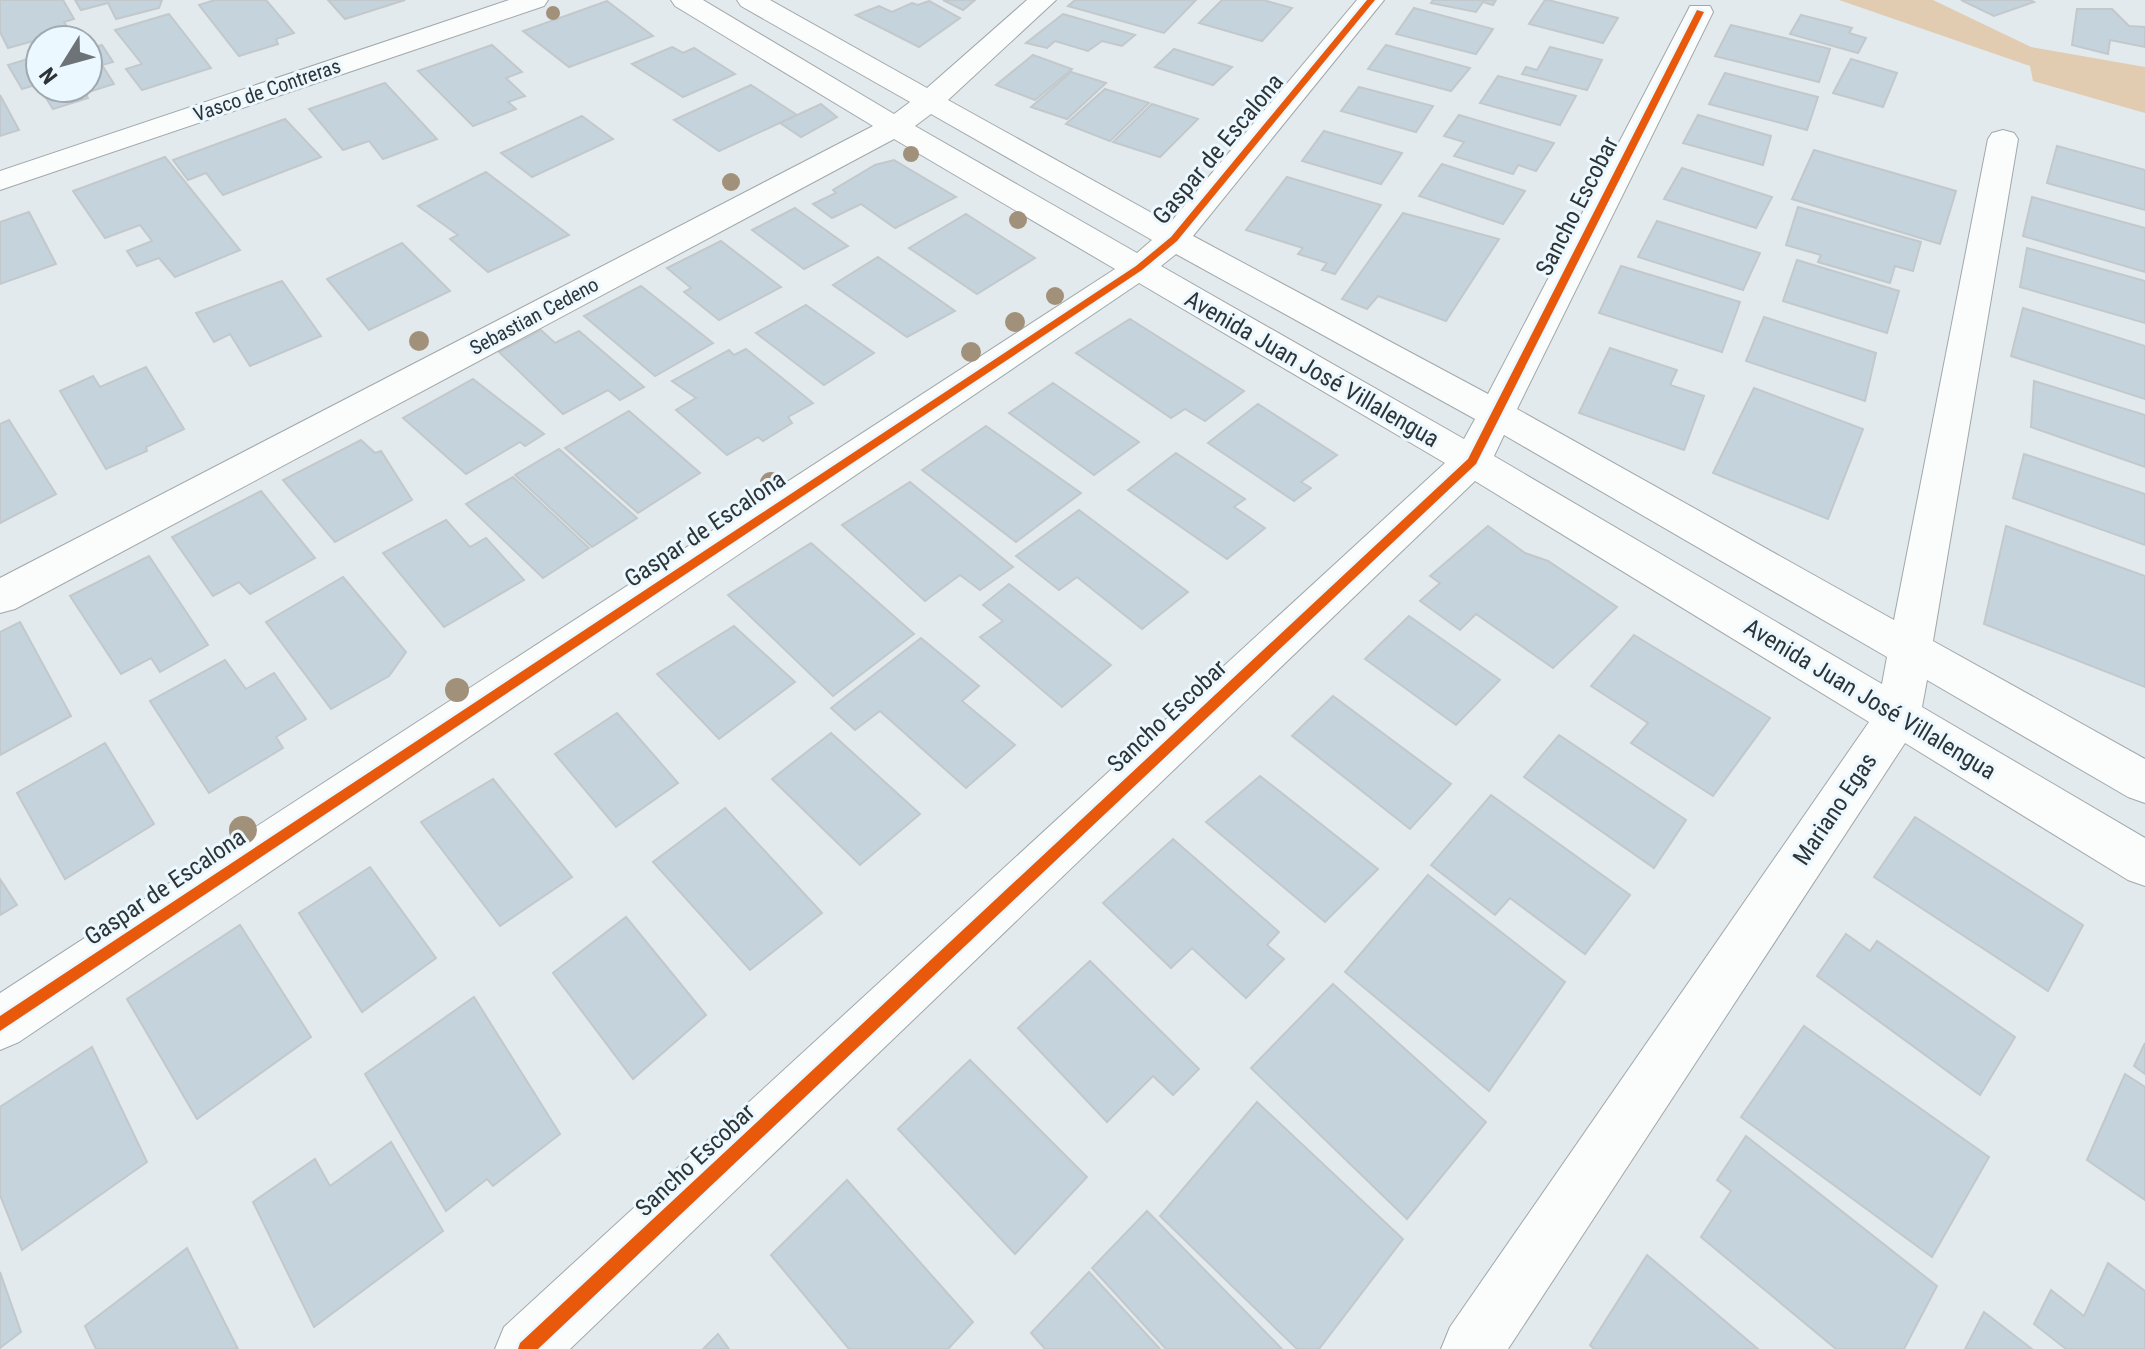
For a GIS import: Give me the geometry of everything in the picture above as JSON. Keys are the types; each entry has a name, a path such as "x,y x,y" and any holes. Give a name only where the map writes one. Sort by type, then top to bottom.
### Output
{"street":[{"name":"Vasco de Contreras","path":"0,181 535,0"},
{"name":"Avenida Juan José Villalengua","path":"684,0 895,127 1472,461 2145,864"},
{"name":"Avenida Juan José Villalengua","path":"750,0 1174,239 1496,414 2145,783"},
{"name":"Sebastian Cedeno","path":"0,597 895,127 931,100 1043,0"},
{"name":"Gaspar de Escalona","path":"0,1024 1139,268 1174,239 1371,0"},
{"name":"Sancho Escobar","path":"526,1349 1472,461 1700,12"},
{"name":"Mariano Egas","path":"1472,1349 1898,716 2003,139"}],"shaded area":[{"path":"1839,0 1933,0 2031,47 2145,67 2145,113 2033,81 2030,66"}],"building":[{"path":"0,0 63,0 74,19 64,22 65,24 24,24 24,44 8,48 0,32"},
{"path":"75,0 162,0 159,8 116,19 108,3 81,10"},
{"path":"215,0 266,0 294,33 276,39 278,44 239,56 199,5"},
{"path":"328,0 405,0 345,19"},
{"path":"943,0 975,0 963,10"},
{"path":"1075,0 1196,0 1164,33 1068,6"},
{"path":"1222,0 1263,0 1292,8 1262,41 1199,23"},
{"path":"1433,0 1496,0 1493,5 1483,2 1476,12 1431,3"},
{"path":"1545,0 1618,18 1603,43 1529,24"},
{"path":"1961,0 2030,0 2034,2 1994,16"},
{"path":"607,1 653,36 569,67 523,31"},
{"path":"929,1 960,18 919,47 856,15 879,6 892,12 912,3 918,5"},
{"path":"1414,8 1493,29 1476,54 1396,34"},
{"path":"2077,9 2112,9 2129,26 2145,27 2145,47 2110,40 2108,54 2072,45"},
{"path":"169,14 211,68 142,90 126,69 142,64 115,30"},
{"path":"1063,14 1135,35 1122,46 1102,41 1088,51 1055,41 1047,48 1026,43"},
{"path":"1801,15 1852,28 1849,33 1866,38 1858,53 1790,34"},
{"path":"1731,25 1830,49 1819,82 1715,56"},
{"path":"492,45 522,72 506,78 525,96 508,102 516,109 473,126 418,71"},
{"path":"1386,45 1470,68 1451,91 1368,69"},
{"path":"672,47 683,53 694,48 735,74 683,97 632,64"},
{"path":"1550,47 1602,60 1587,90 1522,74 1526,67 1537,70"},
{"path":"104,48 113,62 104,64"},
{"path":"1174,49 1232,67 1213,85 1155,67"},
{"path":"1033,55 1072,69 1035,100 996,85"},
{"path":"1851,59 1897,73 1883,107 1833,93"},
{"path":"24,60 24,88 22,89 8,65"},
{"path":"104,68 114,84 104,87"},
{"path":"1071,72 1106,83 1067,119 1031,107"},
{"path":"1725,73 1818,97 1807,130 1709,104"},
{"path":"1498,76 1576,96 1560,125 1480,103"},
{"path":"385,83 437,139 383,159 369,141 343,150 309,109"},
{"path":"751,85 797,115 719,151 674,120"},
{"path":"1359,87 1433,106 1416,132 1341,111"},
{"path":"1105,89 1149,103 1110,141 1066,124"},
{"path":"0,95 19,130 0,136"},
{"path":"50,104 69,104 53,109"},
{"path":"821,104 837,117 801,137 780,123"},
{"path":"1152,104 1198,119 1160,157 1113,142"},
{"path":"1459,115 1554,143 1536,171 1518,165 1513,174 1454,156 1464,142 1444,136"},
{"path":"1698,115 1771,136 1763,165 1683,143"},
{"path":"582,116 613,139 532,177 501,153"},
{"path":"285,119 321,157 223,195 206,173 188,180 173,160"},
{"path":"1324,131 1402,153 1381,184 1302,161"},
{"path":"2057,146 2145,170 2145,210 2047,183"},
{"path":"1814,150 1956,191 1940,244 1792,199"},
{"path":"165,157 240,250 175,277 159,258 137,266 127,251 152,241 140,225 105,238 73,191"},
{"path":"894,160 956,197 895,228 861,204 832,218 813,204 836,193 833,190 875,165"},
{"path":"1442,164 1525,191 1503,224 1419,196"},
{"path":"1682,168 1772,197 1756,228 1664,199"},
{"path":"486,172 569,235 488,272 450,239 458,235 418,206"},
{"path":"1287,177 1381,205 1335,274 1322,270 1327,263 1298,254 1303,248 1246,230"},
{"path":"2032,197 2145,228 2145,272 2023,236"},
{"path":"1798,207 1921,242 1913,271 1895,266 1890,283 1818,262 1821,255 1786,245"},
{"path":"795,208 848,246 804,269 752,230"},
{"path":"29,212 56,264 0,284 0,222"},
{"path":"1403,213 1499,239 1446,321 1378,296 1367,309 1342,299"},
{"path":"966,214 1035,258 977,294 909,248"},
{"path":"1657,221 1760,253 1743,290 1638,257"},
{"path":"721,241 781,287 719,320 684,292 691,288 667,268"},
{"path":"402,243 450,291 369,330 327,279"},
{"path":"2027,248 2145,281 2145,323 2020,287"},
{"path":"878,257 955,311 907,337 833,285"},
{"path":"1797,260 1899,291 1887,333 1783,301"},
{"path":"1621,266 1740,302 1722,352 1599,313"},
{"path":"282,281 321,336 250,366 230,334 214,342 196,313"},
{"path":"641,286 713,343 655,376 584,316"},
{"path":"806,305 874,353 824,385 756,333"},
{"path":"2023,308 2145,346 2145,399 2011,356"},
{"path":"1764,317 1876,353 1865,401 1746,361"},
{"path":"1130,319 1244,391 1205,421 1185,409 1171,418 1076,353"},
{"path":"541,330 555,343 579,331 644,387 620,400 608,390 563,414 499,352"},
{"path":"1610,348 1677,370 1670,385 1704,396 1684,450 1579,413"},
{"path":"746,349 813,403 788,417 792,423 763,441 758,437 727,455 676,410 696,398 672,381 729,350 734,355"},
{"path":"146,367 184,429 146,447 147,451 106,469 60,391 93,376 100,387"},
{"path":"473,379 544,434 525,446 520,442 466,474 403,418"},
{"path":"2034,381 2145,415 2145,467 2031,427"},
{"path":"1053,383 1139,442 1094,475 1009,413"},
{"path":"1754,388 1863,429 1828,519 1713,473"},
{"path":"1258,404 1337,455 1301,482 1311,488 1294,501 1208,443"},
{"path":"629,411 700,473 638,513 565,448"},
{"path":"9,420 56,494 0,523 0,424"},
{"path":"986,426 1081,493 1016,542 922,470"},
{"path":"361,440 375,453 381,451 412,500 335,542 283,480"},
{"path":"559,449 637,518 592,547 515,475"},
{"path":"1176,453 1245,499 1234,507 1265,528 1227,559 1128,490"},
{"path":"2024,454 2145,494 2145,545 2013,498"},
{"path":"513,477 589,548 543,578 466,504"},
{"path":"910,482 1013,567 980,590 960,575 925,601 842,525"},
{"path":"261,491 315,558 250,594 239,582 213,596 172,537"},
{"path":"1079,510 1188,592 1142,629 1077,577 1059,590 1016,556"},
{"path":"446,520 470,547 486,538 524,580 444,627 383,553"},
{"path":"1488,526 1525,553 1548,561 1617,607 1553,668 1476,614 1460,630 1420,601 1440,583 1430,576"},
{"path":"2006,526 2145,576 2145,687 1984,624"},
{"path":"811,543 914,634 833,696 728,595"},
{"path":"149,556 208,645 160,672 151,658 121,674 70,596"},
{"path":"343,577 406,652 389,676 331,709 266,622"},
{"path":"1009,584 1111,665 1062,707 980,637 1003,621 983,605"},
{"path":"1409,616 1500,680 1456,725 1365,659"},
{"path":"20,622 71,716 0,755 0,632"},
{"path":"734,626 795,682 719,739 657,674"},
{"path":"1634,635 1770,718 1713,796 1631,743 1648,723 1591,686"},
{"path":"921,638 979,686 962,701 1015,745 966,788 880,711 855,730 831,708"},
{"path":"225,660 246,689 274,673 306,719 276,737 283,748 209,793 150,701"},
{"path":"1333,696 1451,784 1410,829 1292,736"},
{"path":"617,713 678,783 616,827 555,754"},
{"path":"831,733 920,814 860,865 772,779"},
{"path":"1559,735 1686,820 1654,868 1524,777"},
{"path":"105,743 154,824 65,879 17,793"},
{"path":"1260,776 1378,869 1325,922 1206,822"},
{"path":"493,779 572,877 500,926 421,822"},
{"path":"1491,795 1630,895 1585,954 1510,898 1495,915 1431,865"},
{"path":"725,808 822,913 750,970 653,862"},
{"path":"1915,817 2083,925 2048,991 1874,877"},
{"path":"1173,839 1279,932 1267,945 1284,959 1246,998 1192,948 1171,968 1103,903"},
{"path":"370,867 436,958 362,1012 299,913"},
{"path":"1428,875 1565,982 1489,1091 1345,972"},
{"path":"0,879 17,905 0,915"},
{"path":"626,917 706,1015 633,1079 553,973"},
{"path":"240,925 311,1037 197,1119 127,999"},
{"path":"1846,934 1870,951 1877,941 2015,1037 1980,1095 1817,976"},
{"path":"1090,961 1199,1069 1173,1095 1153,1076 1107,1122 1018,1028"},
{"path":"1333,984 1486,1122 1407,1219 1251,1068"},
{"path":"474,997 560,1134 493,1186 487,1179 446,1211 365,1074"},
{"path":"1804,1026 1989,1157 1932,1257 1741,1117"},
{"path":"2145,1043 2145,1074 2134,1066"},
{"path":"92,1047 147,1162 22,1250 0,1195 0,1107"},
{"path":"970,1060 1087,1177 1015,1254 898,1129"},
{"path":"2125,1074 2145,1087 2145,1200 2087,1160"},
{"path":"1257,1102 1403,1239 1319,1349 1297,1349 1160,1216"},
{"path":"1746,1136 1937,1286 1904,1349 1836,1349 1701,1237 1731,1191 1717,1180"},
{"path":"391,1142 443,1231 314,1327 253,1202 315,1159 330,1186"},
{"path":"847,1180 973,1322 948,1349 849,1349 771,1255"},
{"path":"1147,1211 1282,1349 1166,1349 1092,1268"},
{"path":"187,1248 238,1349 96,1349 85,1326"},
{"path":"1647,1255 1758,1349 1594,1349 1590,1345"},
{"path":"2108,1263 2145,1291 2145,1349 2066,1349 2034,1324 2051,1290 2084,1316"},
{"path":"0,1272 21,1332 0,1348"},
{"path":"1089,1272 1160,1349 1045,1349 1031,1333"},
{"path":"1984,1312 2032,1349 1965,1349"},
{"path":"718,1334 729,1349 703,1349"}],"cycle path":[{"path":"0,1024 1139,268 1174,239 1371,0"},
{"path":"526,1349 1472,461 1700,12"}]}
